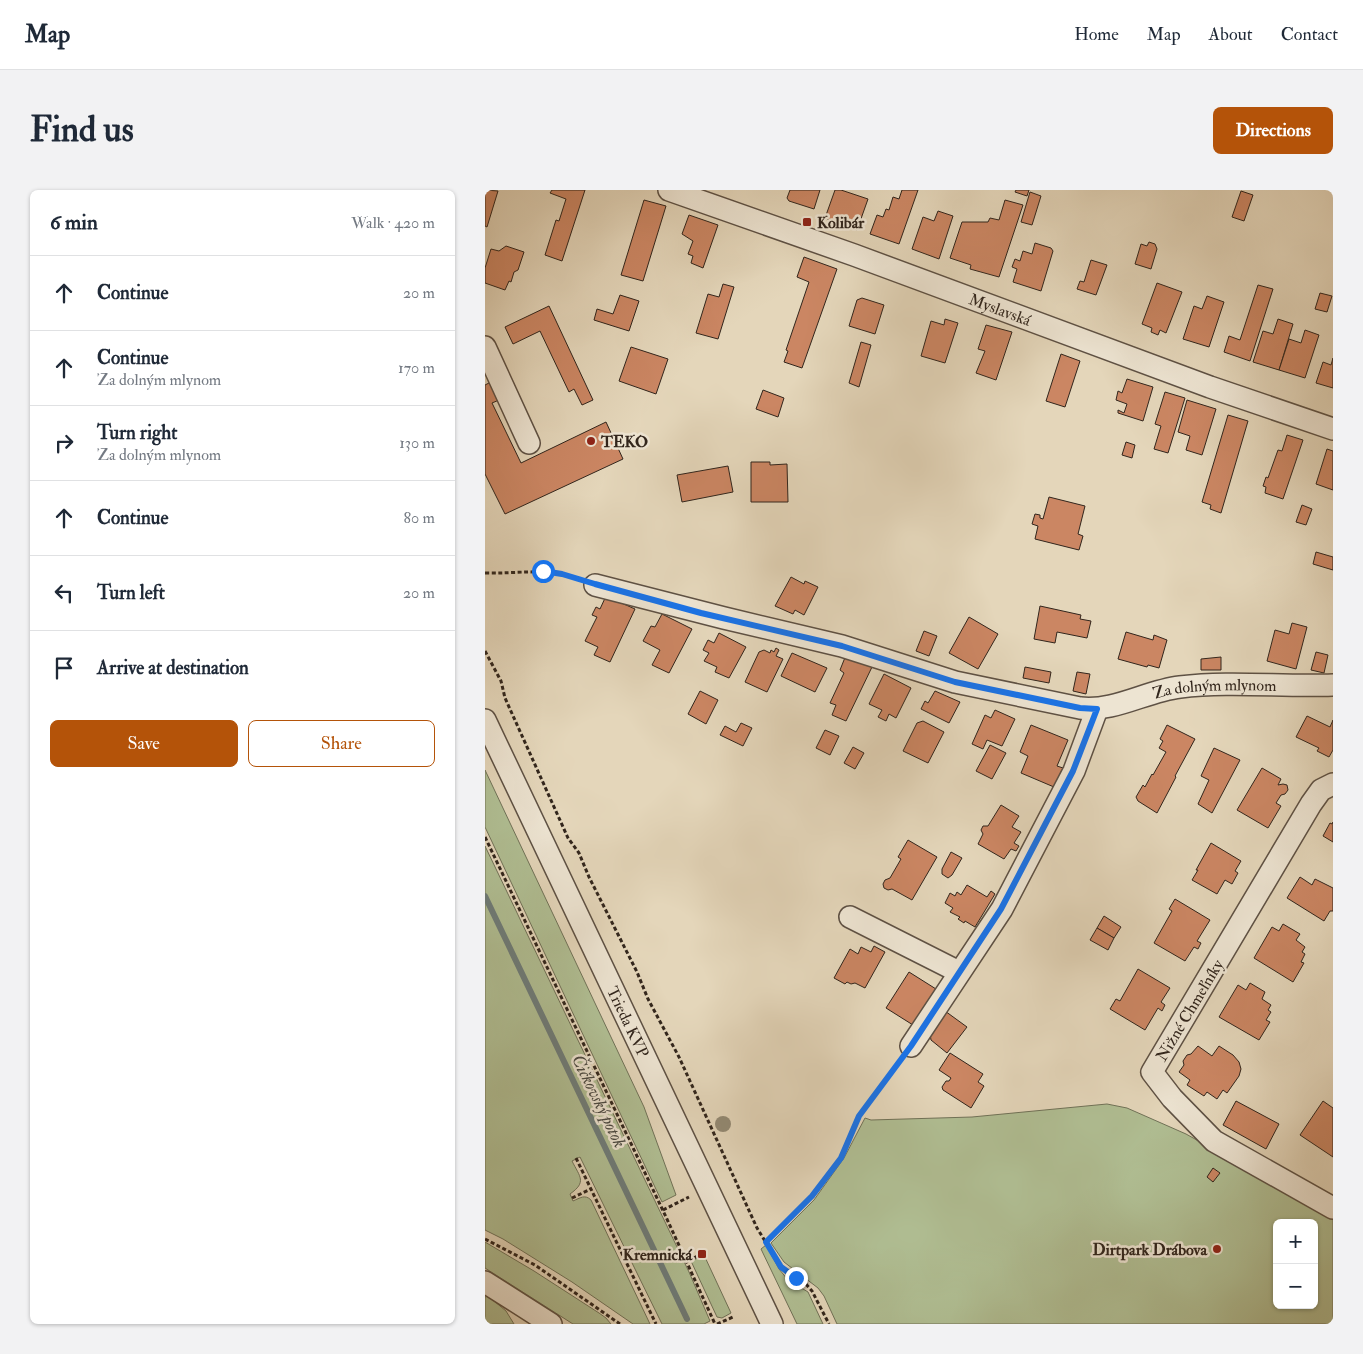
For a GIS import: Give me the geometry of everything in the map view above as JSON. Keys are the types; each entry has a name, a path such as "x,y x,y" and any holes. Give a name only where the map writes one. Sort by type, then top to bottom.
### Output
{"street":[{"name":"Myslavská","path":"669,190 854,255 1219,390 1333,429"},
{"path":"485,347 529,443"},
{"name":"Za dolným mlynom","path":"595,584 764,628 842,646 969,686 1080,708 1097,709 1188,686 1237,683 1333,685"},
{"path":"911,1046 1001,909 1073,771 1097,709"},
{"name":"Trieda KVP","path":"485,720 772,1324"},
{"name":"Nižné Chmeľníky","path":"1333,784 1321,790 1311,804 1152,1072 1172,1098 1213,1141 1333,1208"},
{"path":"850,917 959,972"},
{"path":"485,1282 540,1321"}],"path":[{"path":"485,573 543,571 562,574 595,584"},
{"path":"485,651 501,680 505,698 568,838 579,853 617,935 637,972 648,1000 679,1057 757,1228 781,1267 805,1283 813,1291 829,1324"},
{"path":"485,837 716,1324 733,1316"},
{"path":"766,1242 812,1196 841,1158 859,1116 911,1046"},
{"path":"576,1158 656,1324"},
{"path":"572,1198 591,1189"},
{"path":"485,1239 535,1265 620,1324"},
{"path":"687,1261 703,1254"}],"green space":[{"path":"485,770 644,1107 676,1195 662,1202 485,827"},
{"path":"485,846 689,1272 710,1321 704,1324 662,1324 580,1157 572,1161 579,1175 580,1183 570,1194 573,1201 585,1197 591,1200 650,1324 633,1324 572,1282 503,1239 485,1230"},
{"path":"1107,1104 1127,1108 1186,1134 1333,1216 1333,1324 837,1324 824,1296 818,1288 784,1262 771,1243 814,1200 844,1158 865,1118 871,1120 972,1117"},
{"path":"485,1242 599,1313 611,1324 573,1324 485,1268"},
{"path":"766,1245 779,1269 788,1280 808,1292 823,1324 797,1324 761,1249"},
{"path":"704,1255 731,1313 722,1318 717,1317 691,1261"},
{"path":"488,1296 506,1311 514,1324 485,1324 485,1297"}],"building":[{"path":"485,190 498,191 487,227 485,226"},
{"path":"552,190 585,190 562,261 545,255 556,220 559,221 566,199 550,193"},
{"path":"790,190 820,190 814,209 789,201 787,198"},
{"path":"835,190 841,190 868,199 857,230 825,218"},
{"path":"902,190 918,190 899,244 870,234 877,215 883,217 886,209 889,210 893,197 899,199"},
{"path":"1016,190 1029,190 1027,196 1015,192"},
{"path":"1241,191 1253,195 1244,221 1232,217"},
{"path":"1030,192 1041,196 1032,225 1021,222"},
{"path":"644,200 666,206 643,281 621,275"},
{"path":"1005,200 1023,205 999,277 970,269 971,265 950,258 962,222 988,222 990,218 999,220"},
{"path":"938,211 953,216 939,259 912,249 923,217 934,221"},
{"path":"689,215 718,225 703,268 691,263 693,256 688,254 693,241 682,234"},
{"path":"1149,242 1155,244 1157,249 1151,269 1135,264 1141,244 1147,246"},
{"path":"1035,243 1051,248 1053,251 1041,291 1013,282 1017,269 1012,267 1015,259 1020,261 1023,251 1032,254"},
{"path":"506,246 524,252 518,270 514,272 511,282 509,281 505,290 485,283 485,268 491,249 499,251"},
{"path":"804,257 837,269 802,368 784,362 788,351 786,350 809,282 797,277"},
{"path":"1091,260 1107,265 1096,295 1077,289 1080,281 1084,282"},
{"path":"1157,283 1182,292 1166,333 1160,330 1158,335 1151,332 1152,328 1142,324"},
{"path":"723,284 734,287 718,339 696,333 708,294 719,297"},
{"path":"1258,285 1273,289 1250,361 1224,352 1229,336 1240,340"},
{"path":"1320,293 1332,296 1327,312 1315,309"},
{"path":"620,295 639,301 629,331 594,320 597,309 613,314"},
{"path":"1207,296 1224,302 1209,347 1183,339 1194,306 1202,309"},
{"path":"862,298 884,305 875,334 849,326 857,300"},
{"path":"549,306 593,400 582,405 574,389 569,392 540,331 513,344 505,327"},
{"path":"945,319 958,323 945,363 921,356 931,321 944,325"},
{"path":"1278,319 1293,324 1279,370 1253,362 1263,331 1273,334"},
{"path":"986,325 1012,332 996,380 976,373 985,351 978,349"},
{"path":"1305,330 1319,335 1305,378 1279,370 1289,339 1301,343"},
{"path":"861,342 871,345 859,387 849,383"},
{"path":"631,347 668,359 656,394 619,381"},
{"path":"1061,354 1080,361 1065,407 1046,401"},
{"path":"1333,358 1333,388 1316,383 1323,362 1331,365"},
{"path":"1127,379 1153,387 1143,421 1118,413 1118,410 1124,413 1127,404 1116,400 1118,391 1122,393"},
{"name":"TEKO","path":"491,382 499,400 492,403 521,463 606,422 623,459 505,514 485,474 485,385"},
{"path":"763,390 784,398 778,417 756,409"},
{"path":"1165,392 1185,398 1168,453 1154,449 1161,426 1155,424"},
{"path":"1187,400 1216,409 1202,455 1186,450 1190,436 1178,432"},
{"path":"1228,415 1248,421 1221,513 1210,509 1211,505 1202,502"},
{"path":"1287,435 1303,440 1283,499 1265,493 1266,487 1263,486 1266,477 1268,478 1278,450 1282,451"},
{"path":"1126,442 1135,445 1132,458 1122,455"},
{"path":"1327,449 1333,451 1333,490 1316,484"},
{"path":"751,462 770,462 770,465 787,464 788,502 751,502"},
{"path":"728,466 733,492 682,502 677,475"},
{"path":"1049,497 1085,506 1078,534 1083,536 1079,550 1035,539 1038,526 1032,524 1035,514 1040,515 1040,518 1043,519"},
{"path":"1302,505 1312,509 1306,525 1296,522"},
{"path":"1316,552 1333,557 1333,570 1313,564"},
{"path":"791,577 804,584 805,581 818,587 804,615 795,610 793,614 775,606"},
{"path":"606,596 635,609 610,662 594,655 598,647 585,641 597,617 592,615 596,607 600,609"},
{"path":"1040,606 1081,615 1080,619 1091,621 1087,638 1057,632 1055,643 1034,639"},
{"path":"662,614 692,629 669,673 652,665 660,650 643,641 651,626 655,627"},
{"path":"969,617 998,634 978,669 949,653"},
{"path":"1292,623 1307,627 1296,669 1267,661 1275,630 1289,634"},
{"path":"924,631 937,636 929,656 916,651"},
{"path":"1126,632 1153,640 1154,635 1167,640 1159,668 1148,665 1147,667 1118,659"},
{"path":"719,633 746,647 729,678 715,672 717,667 704,661 709,653 703,650 708,640 714,643"},
{"path":"776,648 779,650 776,656 783,659 767,692 745,682 759,652 764,650 770,653 771,650 774,652"},
{"path":"1316,652 1328,655 1324,673 1311,670"},
{"path":"792,653 827,668 815,692 781,676"},
{"path":"846,655 872,667 846,721 832,715 836,705 830,703 844,673 840,670"},
{"path":"1221,657 1221,670 1201,670 1201,659"},
{"path":"1025,667 1051,672 1049,683 1023,678"},
{"path":"1077,672 1090,674 1086,694 1073,691"},
{"path":"884,674 911,688 896,718 889,714 886,721 878,717 882,710 869,704"},
{"path":"700,691 718,700 706,724 688,714"},
{"path":"935,691 960,702 949,723 921,709 925,701 928,703"},
{"path":"995,710 1015,719 1002,746 987,740 983,749 972,744 985,715 991,718"},
{"path":"1307,716 1330,727 1333,720 1333,750 1329,757 1317,751 1319,748 1296,737"},
{"path":"923,721 944,732 928,763 903,751 917,723"},
{"path":"741,723 752,728 743,746 720,735 725,726 736,732"},
{"path":"1031,725 1068,740 1057,766 1063,768 1054,787 1021,773 1028,756 1020,752"},
{"path":"1167,725 1195,739 1157,813 1138,801 1136,797 1143,785 1145,787 1153,775 1166,752 1159,748 1163,741 1160,739"},
{"path":"825,730 839,736 830,755 816,748"},
{"path":"990,745 1006,753 992,779 976,771"},
{"path":"853,747 864,753 855,769 844,763"},
{"path":"1214,748 1240,760 1212,813 1198,804 1209,780 1201,776"},
{"path":"1262,768 1281,779 1278,785 1287,785 1288,790 1285,794 1281,795 1276,803 1281,806 1268,828 1237,810"},
{"path":"1001,805 1019,816 1012,827 1021,832 1014,843 1019,846 1016,851 1011,849 1004,859 978,844 983,834 981,830 983,826 988,826"},
{"path":"1333,822 1333,842 1323,836 1330,823 1332,824"},
{"path":"908,840 937,857 912,900 892,889 884,888 883,884 885,880 890,878 901,859 898,857"},
{"path":"1211,843 1241,861 1235,871 1238,873 1232,884 1225,880 1217,894 1192,880"},
{"path":"951,852 962,858 952,875 948,878 942,874 942,869"},
{"path":"1300,877 1312,885 1315,879 1333,888 1333,911 1330,911 1324,921 1287,898"},
{"path":"967,885 987,897 991,891 995,894 975,927 958,919 960,917 950,912 953,908 945,903 950,893 955,896 957,892 961,895"},
{"path":"1175,899 1210,920 1197,941 1201,943 1198,949 1194,947 1185,961 1154,943 1172,911 1169,909"},
{"path":"1104,916 1121,927 1114,938 1097,928"},
{"path":"1283,924 1300,934 1296,940 1305,947 1302,952 1305,954 1301,962 1304,963 1293,982 1254,958 1272,927 1279,931"},
{"path":"1097,928 1114,938 1108,950 1090,940"},
{"path":"874,946 885,952 865,988 855,983 847,982 845,984 834,978 850,949 858,954 861,947 871,952"},
{"path":"1138,969 1170,988 1161,1002 1165,1005 1162,1011 1158,1008 1145,1030 1110,1009 1116,999 1120,1001"},
{"path":"909,972 936,989 913,1025 886,1008"},
{"path":"1250,983 1265,992 1262,999 1271,1005 1268,1010 1271,1012 1266,1020 1270,1022 1259,1040 1219,1017 1238,985 1246,990"},
{"path":"945,1011 967,1027 947,1053 931,1040 930,1034"},
{"path":"1198,1046 1212,1056 1219,1046 1233,1055 1239,1062 1241,1069 1239,1076 1227,1093 1223,1090 1217,1099 1207,1092 1204,1096 1187,1085 1190,1080 1179,1072 1184,1065 1183,1061 1187,1055 1191,1054"},
{"path":"950,1053 983,1074 978,1082 984,1086 971,1108 943,1090 942,1087 946,1081 949,1081 951,1078 939,1070"},
{"path":"1236,1101 1279,1124 1266,1149 1223,1125"},
{"path":"1323,1101 1333,1108 1333,1157 1300,1135"},
{"path":"1213,1168 1220,1173 1213,1182 1207,1177"}],"waterway":[{"name":"Čičkovský potok","path":"485,896 687,1319"}],"place":[{"name":"Kolibár","path":"807,222"},
{"name":"TEKO","path":"591,441"},
{"name":"Dirtpark Drábova","path":"1217,1249"},
{"name":"Kremnická","path":"702,1254"}],"route":[{"path":"543,571 562,574 701,613 842,646 969,686 1080,708 1097,709 1073,771 1001,909 911,1046 859,1116 841,1158 812,1196 766,1242 781,1267 796,1278"}]}
